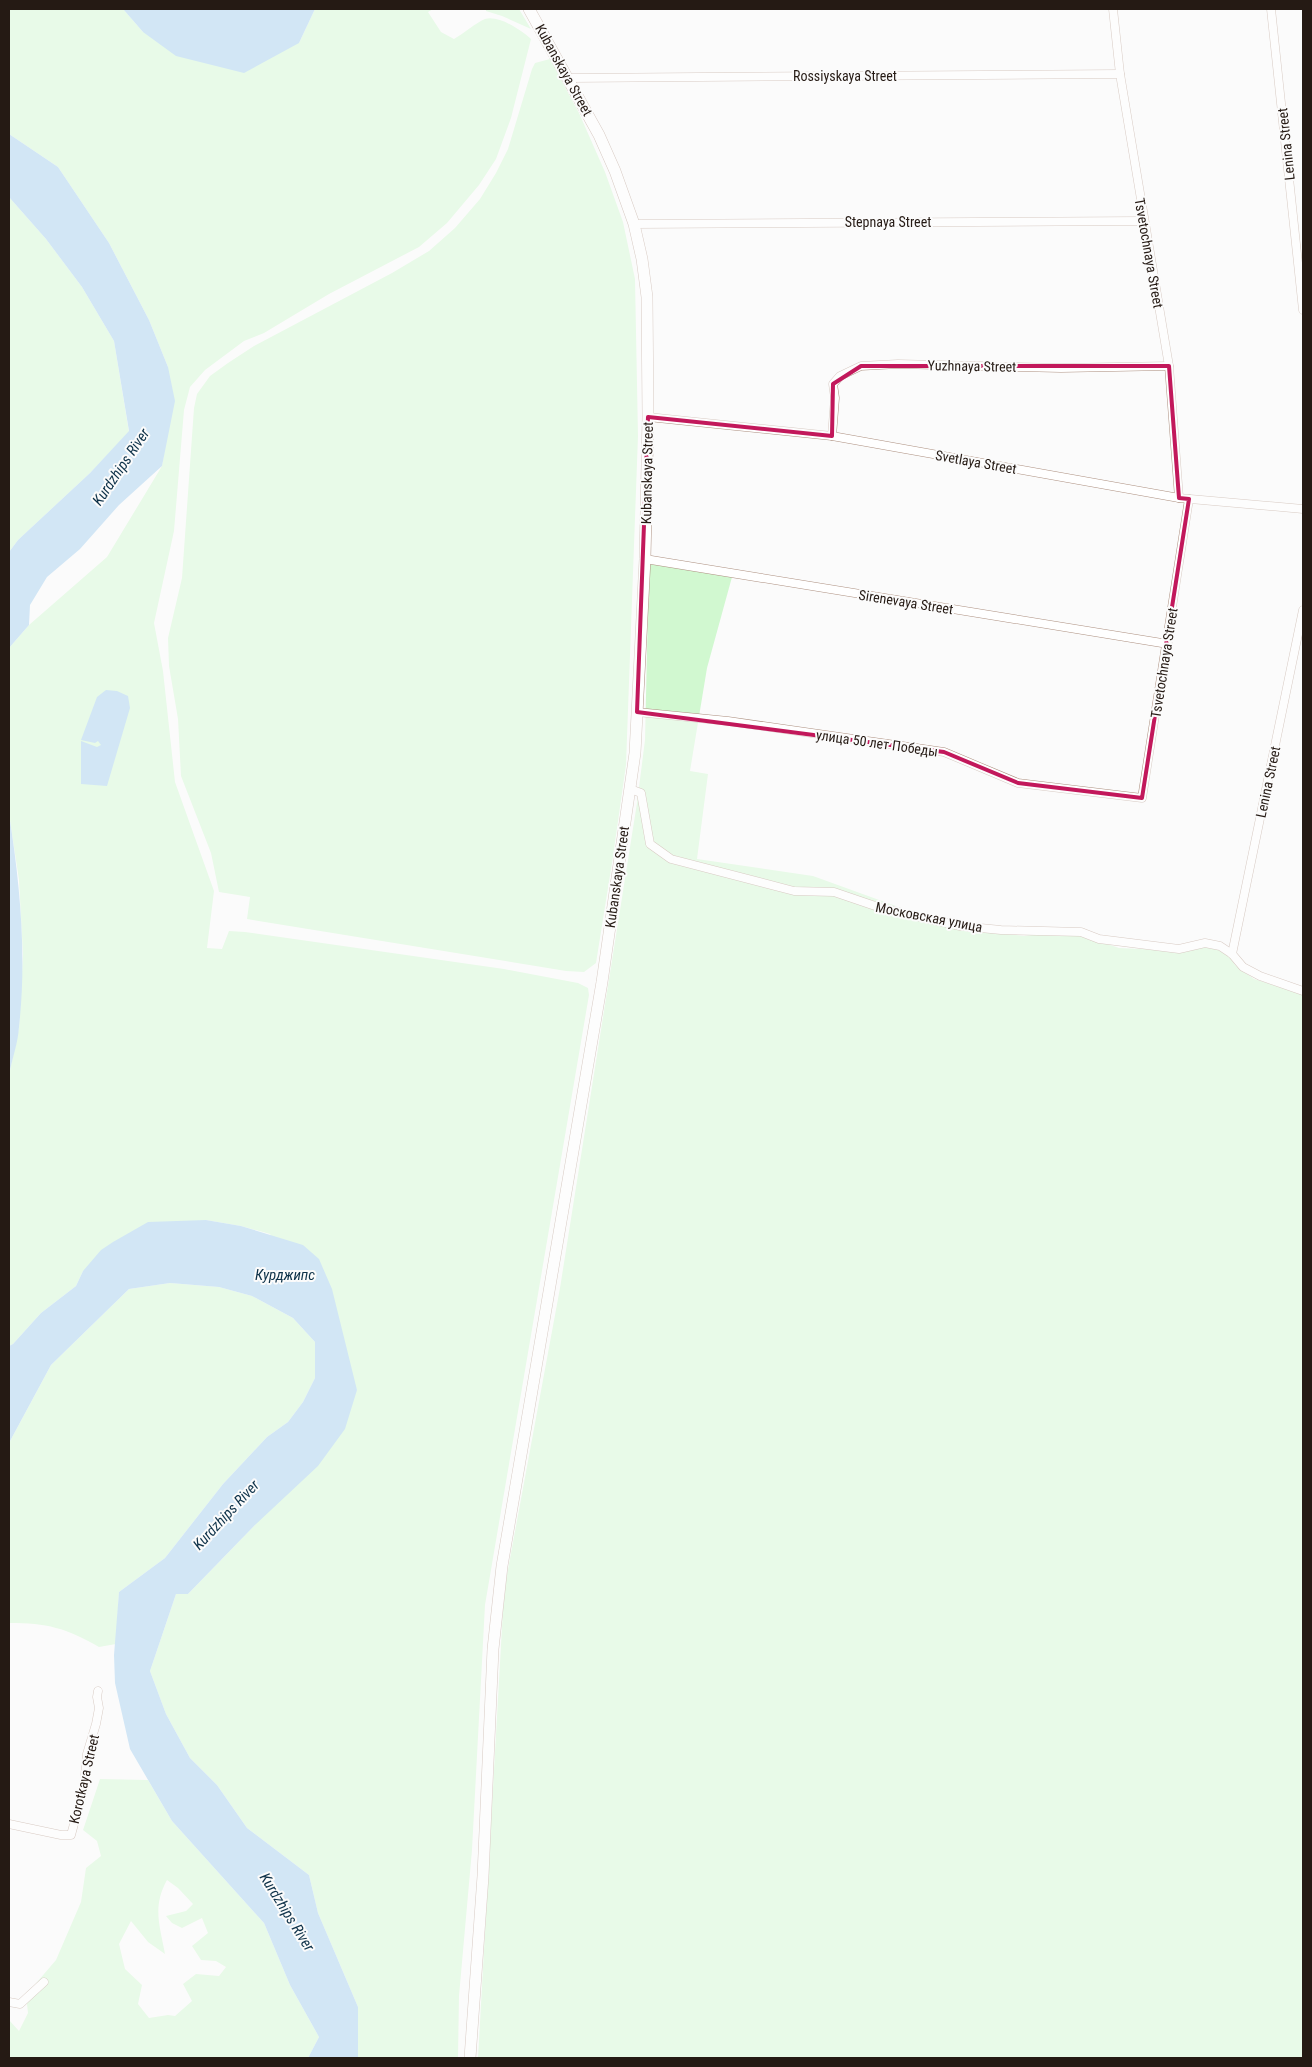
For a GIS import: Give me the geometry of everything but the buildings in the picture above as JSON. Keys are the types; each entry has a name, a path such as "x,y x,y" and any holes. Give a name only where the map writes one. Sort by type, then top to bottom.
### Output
{"main road":[{"name":"Kubanskaya Street","path":"470,2058 483,1876 492,1649 502,1566 605,961 630,789 635,752 644,559 648,417 647,297 642,259 634,224 615,171 599,134 530,9"}],"street":[{"name":"Tsvetochnaya Street","path":"1113,9 1120,74 1143,221 1169,366 1179,498"},
{"name":"Lenina Street","path":"1271,9 1303,310"},
{"name":"Rossiyskaya Street","path":"569,78 1120,74"},
{"name":"Stepnaya Street","path":"634,224 1143,221"},
{"name":"Yuzhnaya Street","path":"832,436 836,398 833,384 840,376 861,366 898,364 1061,368 1169,366"},
{"name":"Svetlaya Street","path":"648,417 832,436 1179,498 1303,509"},
{"name":"Tsvetochnaya Street","path":"1142,798 1168,644 1189,499"},
{"name":"Sirenevaya Street","path":"644,559 1168,644"},
{"name":"Lenina Street","path":"1232,954 1303,610"},
{"name":"улица 50 лет Победы","path":"637,712 728,721 944,752 1018,783 1142,798"},
{"name":"Московская улица","path":"630,789 642,793 650,844 671,859 794,891 834,892 881,908 960,926 1001,930 1081,932 1099,939 1178,949 1205,943 1220,946 1232,954 1243,967 1260,976 1303,991"},
{"name":"Korotkaya Street","path":"9,1824 33,1827 61,1835 71,1835 84,1787 87,1754 99,1708 96,1697 98,1690"},
{"path":"9,2002 20,2004 44,1982"}],"highlighted area":[{"path":"861,366 1169,366 1179,498 1189,499 1142,798 1018,783 944,752 637,712 648,417 832,436 833,384"}],"green space":[{"path":"9,9 123,9 143,32 299,43 315,9 433,9 428,12 441,32 454,39 485,19 491,18 510,24 531,39 511,118 496,159 479,185 447,223 419,247 329,294 264,333 244,341 205,370 190,387 184,410 174,531 154,623 163,671 175,782 214,891 207,948 222,949 229,931 245,932 504,969 578,983 588,988 589,995 485,1605 472,1850 459,1996 458,2058 358,2058 358,2007 318,1913 309,1875 247,1828 217,1785 190,1758 166,1714 150,1671 176,1594 188,1594 255,1525 357,1390 270,1234 241,1226 206,1220 83,1271 76,1286 41,1313 9,1346 9,1075 19,1028 23,955 19,880 9,814 9,648 29,625 107,557 162,466 167,436 168,367 149,320 109,243 58,167 9,134"},
{"path":"486,9 519,9 531,29 486,11"},
{"path":"550,59 579,113 605,172 623,222 635,279 638,436 626,765 596,963 584,972 566,971 247,919 250,897 219,892 211,853 181,776 178,719 169,666 168,638 182,578 194,408 197,394 210,376 254,346 392,273 429,251 455,228 480,199 508,149 535,63"},
{"path":"9,197 46,239 82,287 114,341 129,432 90,473 18,540 9,552"},
{"path":"649,563 732,577 707,668 690,771 708,774 697,859 813,876 904,909 958,921 960,928 1024,936 1047,933 1084,936 1119,948 1183,951 1203,947 1220,950 1227,953 1235,965 1254,979 1303,994 1303,2058 478,2058 504,1591 560,1288 637,803 645,740"},
{"path":"170,1283 219,1287 252,1296 293,1318 315,1342 315,1378 303,1402 288,1422 267,1437 223,1484 165,1558 119,1592 116,1644 99,1647 76,1635 56,1628 34,1624 9,1623 9,1443 51,1365 129,1289"},
{"path":"100,1779 148,1780 172,1821 264,1923 290,1985 319,2037 308,2058 9,2058 9,2020 19,2031 28,2013 26,1995 56,1960 81,1902 86,1868 101,1856 97,1841 83,1830","holes":["167,1880 178,1888 193,1904 186,1911 166,1916 172,1923 182,1928 202,1918 208,1933 192,1946 201,1960 216,1961 226,1967 219,1976 196,1974 183,1984 192,2001 175,2016 168,2015 149,2018 138,2004 142,1985 125,1969 119,1944 131,1921 148,1942 165,1954 159,1925 158,1908 162,1890"]}],"water":[{"path":"123,9 315,9 299,43 244,73 176,56 143,32"},
{"name":"Kurdzhips River","path":"9,134 58,167 109,243 149,320 168,367 175,401 162,466 119,505 80,549 47,577 30,605 29,625 9,648 9,552 18,540 90,473 129,431 114,341 82,287 46,239 9,197"},
{"path":"106,690 117,691 128,696 130,708 107,786 81,784 81,741 97,747 101,745 98,741 95,743 81,740 97,697"},
{"path":"9,814 19,893 22,973 18,1033 9,1075"},
{"name":"Курджипс","path":"206,1220 241,1226 303,1245 319,1259 332,1289 357,1390 345,1429 318,1466 255,1525 188,1594 176,1594 150,1671 166,1714 190,1758 217,1785 247,1828 309,1875 318,1913 358,2007 358,2058 308,2058 319,2037 290,1985 264,1923 172,1821 130,1749 115,1683 114,1655 119,1592 165,1558 223,1484 267,1437 288,1422 303,1402 315,1378 315,1342 293,1318 252,1296 219,1287 170,1283 129,1289 51,1365 9,1443 9,1346 41,1313 76,1286 83,1271 101,1250 113,1242 148,1222"}]}
